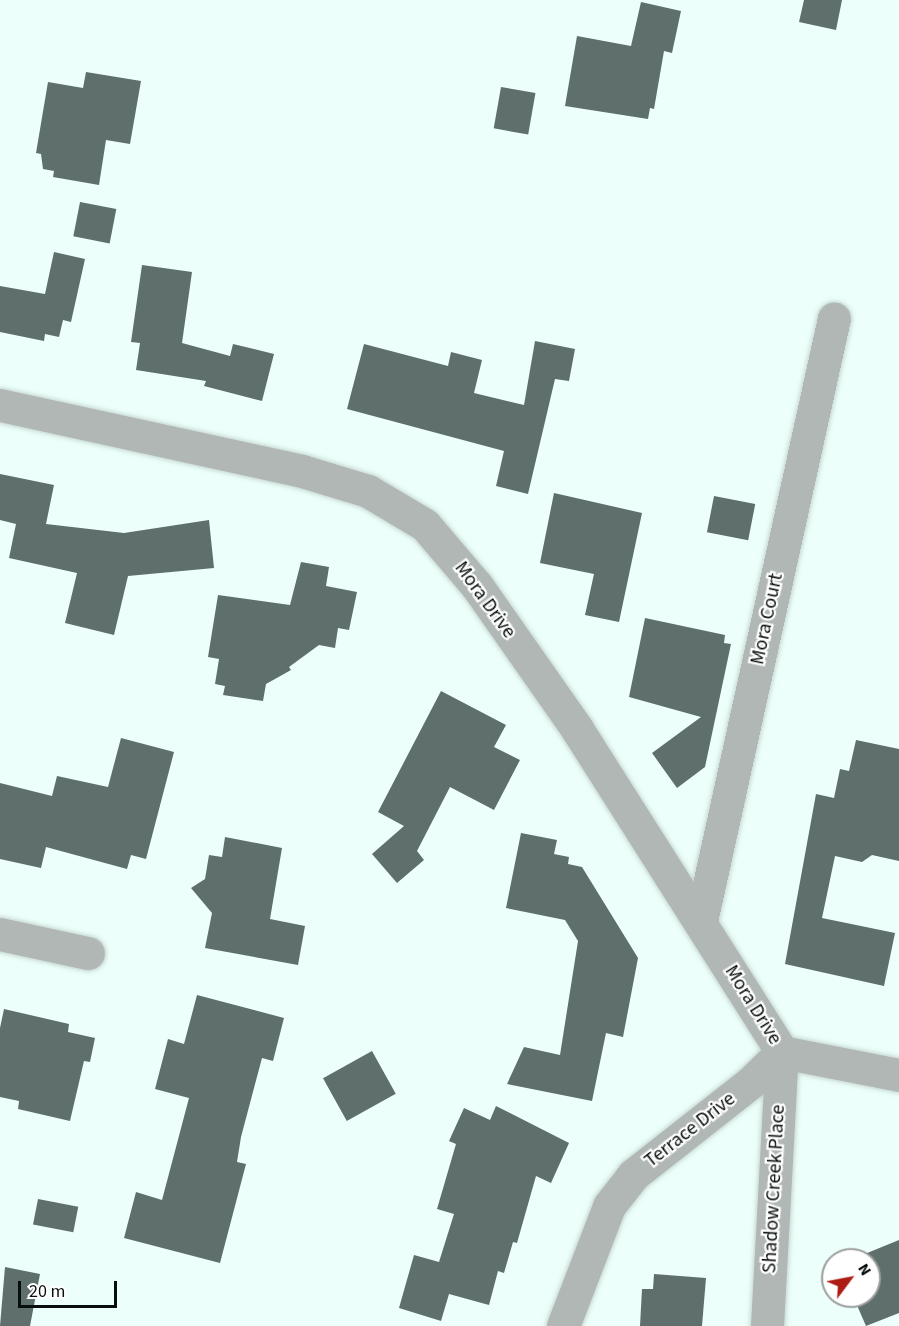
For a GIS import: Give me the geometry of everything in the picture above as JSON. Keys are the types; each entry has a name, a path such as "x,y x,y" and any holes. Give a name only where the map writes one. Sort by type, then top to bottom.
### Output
{"street":[{"name":"Mora Court","path":"701,921 834,318"},
{"name":"Mora Drive","path":"0,405 302,471 368,491 414,517 440,540 477,586 577,729 701,921 782,1052"},
{"path":"0,934 88,954"},
{"path":"782,1052 899,1075"},
{"name":"Terrace Drive","path":"563,1326 609,1206 633,1175 750,1083 782,1052"},
{"name":"Shadow Creek Place","path":"767,1326 782,1052"}],"building":[{"path":"804,0 842,0 836,30 799,22"},
{"path":"641,2 681,11 672,53 664,51 654,109 650,108 648,119 565,106 577,36 631,46"},
{"path":"86,72 141,81 130,144 106,140 99,185 53,177 54,171 43,169 41,154 36,153 48,82 83,88"},
{"path":"501,87 535,93 528,134 494,128"},
{"path":"80,202 116,209 110,243 73,236"},
{"path":"54,252 85,259 71,322 63,320 59,337 45,334 44,341 0,332 0,286 45,294"},
{"path":"142,265 192,272 182,343 230,356 233,344 274,354 262,401 204,386 206,381 136,370 140,343 131,342"},
{"path":"535,341 575,349 569,381 555,379 528,494 496,486 504,451 347,409 364,344 448,366 451,352 482,360 474,393 524,405"},
{"path":"0,474 54,485 46,524 124,533 209,520 214,568 128,576 114,635 65,623 77,573 9,558 16,524 0,520"},
{"path":"554,493 642,513 619,622 585,615 594,574 540,563"},
{"path":"714,496 755,504 748,540 707,532"},
{"path":"301,562 329,567 326,586 357,592 349,630 338,628 335,648 319,645 289,667 291,670 266,684 263,701 223,695 225,686 215,684 219,659 208,657 218,595 290,605"},
{"path":"645,618 725,635 724,643 731,644 705,767 677,788 652,753 701,717 629,697"},
{"path":"441,691 506,725 494,747 520,760 494,810 450,787 417,851 424,860 397,883 372,854 404,826 378,812"},
{"path":"121,738 174,752 146,859 131,855 127,869 46,847 41,868 0,859 0,783 52,796 57,776 108,787"},
{"path":"856,740 899,749 899,861 872,855 862,862 835,856 822,918 895,933 884,986 785,964 816,794 834,798 840,769 849,771"},
{"path":"521,833 557,840 554,854 569,857 568,864 582,867 638,958 623,1037 606,1033 592,1101 507,1084 524,1047 560,1055 578,941 565,920 506,908"},
{"path":"225,837 282,848 270,919 305,926 298,965 205,948 212,913 191,888 205,879 209,855 222,857"},
{"path":"197,995 284,1018 273,1061 262,1058 241,1137 237,1162 246,1164 220,1263 124,1238 136,1192 162,1200 189,1098 155,1089 168,1039 184,1044"},
{"path":"4,1009 69,1024 68,1032 95,1038 90,1062 84,1061 70,1121 18,1109 19,1101 0,1097 0,1028"},
{"path":"372,1051 396,1094 347,1121 323,1078"},
{"path":"496,1106 569,1143 551,1183 536,1176 517,1243 513,1242 504,1273 498,1271 489,1305 449,1294 441,1321 399,1308 414,1255 439,1262 454,1214 437,1209 456,1144 449,1141 464,1108 490,1120"},
{"path":"38,1199 78,1207 73,1232 33,1225"},
{"path":"899,1240 899,1313 866,1326 858,1308 881,1308 879,1248"},
{"path":"5,1267 40,1274 30,1326 0,1326"},
{"path":"654,1274 706,1278 702,1326 640,1326 642,1289 653,1289"}]}
